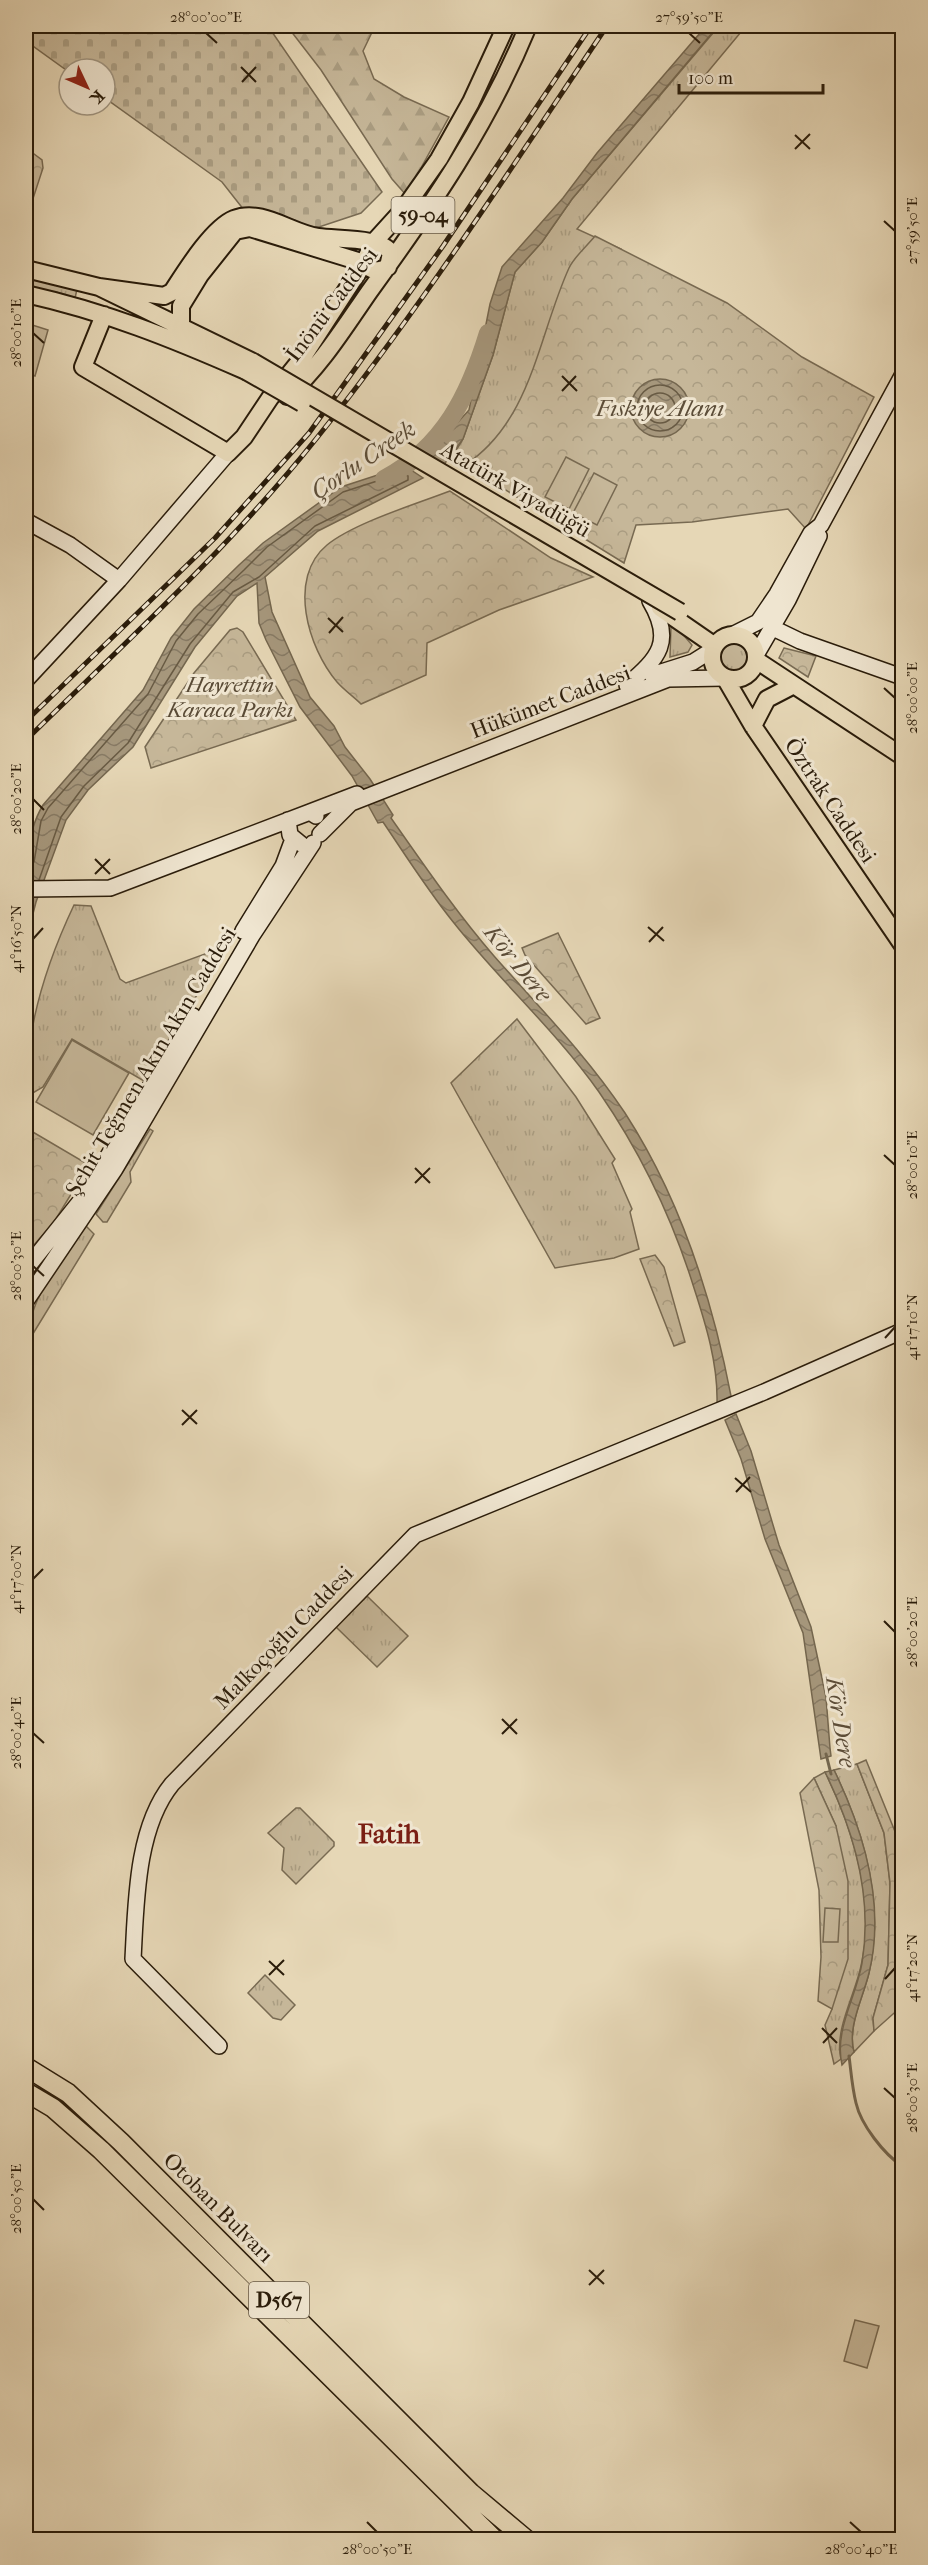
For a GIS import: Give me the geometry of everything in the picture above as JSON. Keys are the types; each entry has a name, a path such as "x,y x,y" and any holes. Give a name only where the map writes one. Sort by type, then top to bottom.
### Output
{"highway":[{"name":"Otoban Bulvarı","path":"26,2067 68,2093 121,2142 471,2493 527,2540"},
{"name":"Otoban Bulvarı","path":"26,2092 53,2108 101,2150 495,2540"}],"main road":[{"name":"İnönü Caddesi","path":"374,243 403,210 439,159 471,102 506,26"},
{"name":"İnönü Caddesi","path":"288,387 318,363 388,267 473,140 511,67 528,26"},
{"path":"26,269 99,287 164,296 172,292 221,228 235,219 250,217 263,219 315,237 387,246 391,253 388,267 378,271 369,269 364,263 250,228 235,231 200,275 181,306 181,328"},
{"path":"364,263 374,243"},
{"name":"İnönü Caddesi","path":"288,387 364,263"},
{"path":"99,287 147,308 249,367"},
{"path":"26,294 150,329 249,367"},
{"path":"104,315 83,367 228,453"},
{"name":"Atatürk Viyadüğü","path":"249,367 620,581 721,642"},
{"name":"Atatürk Viyadüğü","path":"249,367 680,612 721,642"},
{"path":"903,376 821,525 818,540 773,628 756,658 745,677 731,680 725,678 713,666 721,642 750,642 756,658 794,686 903,756"},
{"name":"59-04","path":"26,680 119,580 288,387"},
{"path":"26,521 70,544 119,580"},
{"name":"Hükümet Caddesi","path":"536,727 627,686 693,662 721,642 758,622 777,594 811,533 821,525"},
{"path":"627,686 648,668 662,642 660,618 650,601"},
{"path":"773,628 800,641 903,677"},
{"name":"Hükümet Caddesi","path":"349,800 536,727 668,679 725,678"},
{"name":"Öztrak Caddesi","path":"725,678 753,726 903,945"},
{"path":"753,726 767,699 794,686"},
{"path":"290,832 310,812 349,800"},
{"name":"Şehit Teğmen Akın Akın Caddesi","path":"26,1301 115,1169 253,934 317,838 349,800"},
{"path":"26,889 110,888 269,828 290,832 302,845 317,838 319,822 310,812"},
{"name":"Şehit Teğmen Akın Akın Caddesi","path":"26,1269 82,1199 284,866 290,832"},
{"name":"Malkoçoğlu Caddesi","path":"219,2046 133,1959 137,1894 152,1819 159,1800 415,1535 714,1413 903,1331"}],"green space":[{"path":"26,26 268,26 382,192 361,213 319,227 303,226 244,210 222,182 117,107 117,57 57,57 57,63 26,41"},
{"path":"287,26 375,26 363,51 374,79 404,97 449,117 406,195 392,179 321,70"},
{"path":"719,26 746,26 577,229 621,249 551,354 480,475 452,457 463,439 493,355 515,272 542,242 572,199"},
{"path":"26,148 42,160 43,168 26,220"},
{"path":"595,236 727,303 802,357 874,397 806,529 788,509 692,522 636,525 624,563 465,465 487,447 505,425 519,401 569,268"},
{"path":"26,278 77,289 74,303 26,292"},
{"path":"26,323 48,330 35,376 26,373"},
{"path":"566,457 589,469 569,509 545,497"},
{"path":"594,473 617,485 597,525 573,513"},
{"path":"450,491 551,558 593,577 499,610 427,643 426,675 361,704 337,682 327,668 311,632 306,613 305,594 308,576 315,559 327,545 353,529"},
{"path":"671,626 680,631 692,645 688,652 670,657"},
{"name":"Hayrettin Karaca Parkı","path":"237,628 243,632 296,720 151,768 145,747 194,673 230,630"},
{"path":"734,641 746,646 751,658 746,670 734,675 722,670 717,658 722,646"},
{"path":"784,648 816,656 808,677 779,658"},
{"path":"74,905 91,906 120,979 126,983 221,948 224,951 144,1081 72,1039 43,1087 26,1097 29,1047 39,998 46,974"},
{"path":"558,933 600,1018 586,1024 525,955 522,948"},
{"path":"517,1019 576,1097 615,1159 612,1163 632,1209 630,1212 639,1249 614,1258 555,1268 451,1083"},
{"path":"72,1040 129,1073 93,1135 36,1102"},
{"path":"26,1128 89,1165 54,1222 26,1254"},
{"path":"150,1129 153,1131 130,1172 131,1182 107,1222 103,1222 96,1214"},
{"path":"86,1226 94,1234 31,1337 30,1324 40,1295 58,1264"},
{"path":"655,1255 664,1267 685,1342 674,1346 640,1259"},
{"path":"367,1596 408,1636 377,1667 336,1627"},
{"path":"866,1760 896,1834 902,1867 902,2006 874,2031 873,2018 888,1965 890,1883 884,1833 857,1764"},
{"path":"857,1764 884,1833 890,1883 888,1965 873,2018 874,2031 854,2052 852,2042 854,2023 869,1973 873,1947 873,1895 862,1843 834,1770"},
{"path":"825,1772 845,1817 853,1842 864,1892 866,1917 861,1966 840,2036 841,2059 834,2064 825,2025 832,2009 836,1826 814,1778"},
{"path":"814,1778 836,1826 848,1881 848,1959 832,2009 818,2001 821,1957 819,1890 800,1793"},
{"path":"296,1808 300,1808 334,1842 334,1846 296,1884 282,1870 284,1848 268,1833"},
{"path":"825,1908 840,1909 838,1942 823,1942"},
{"path":"265,1975 295,2005 281,2020 273,2018 248,1993"},
{"path":"855,2320 879,2326 867,2368 844,2361"}],"water":[{"path":"706,26 718,26 572,199 542,242 515,272 493,355 463,439 443,466 429,454 469,410 490,304 502,267 563,198 597,153"},
{"name":"Fıskiye Alanı","path":"660,379 671,381 684,392 689,408 687,419 676,432 660,437 649,435 636,424 631,408 633,397 644,384"},
{"path":"405,466 423,478 318,531 265,577 272,612 310,697 334,726 345,747 370,779 393,815 391,818 480,939 595,1072 625,1113 645,1146 678,1214 704,1285 731,1396 717,1403 716,1374 703,1316 676,1236 642,1162 599,1092 546,1027 444,911 383,822 378,823 352,776 300,707 259,623 257,583 237,596 195,647 133,747 88,790 66,820 36,902 26,941 25,889 28,853 36,820 43,805 143,690 171,638 194,609 263,543 341,487"},
{"path":"736,1414 751,1451 779,1545 811,1627 826,1697 831,1756 821,1759 803,1633 765,1539 741,1459 725,1420"},
{"path":"834,1770 863,1843 873,1895 875,1921 874,1947 869,1973 854,2023 852,2042 854,2052 842,2065 841,2039 862,1963 865,1914 863,1889 852,1841 845,1817 825,1772"}],"waterway":[{"name":"Çorlu Creek","path":"384,479 423,451 451,417 463,398 488,333"},
{"name":"Kör Dere","path":"826,1754 831,1774"},
{"name":"Kör Dere","path":"849,2056 859,2112 881,2147 902,2166"}],"railway":[{"path":"26,721 215,538 309,433 443,246 591,26"},
{"path":"26,740 212,557 316,439 393,339 607,26"}],"district":[{"name":"Fatih","path":"389,1833"}]}
